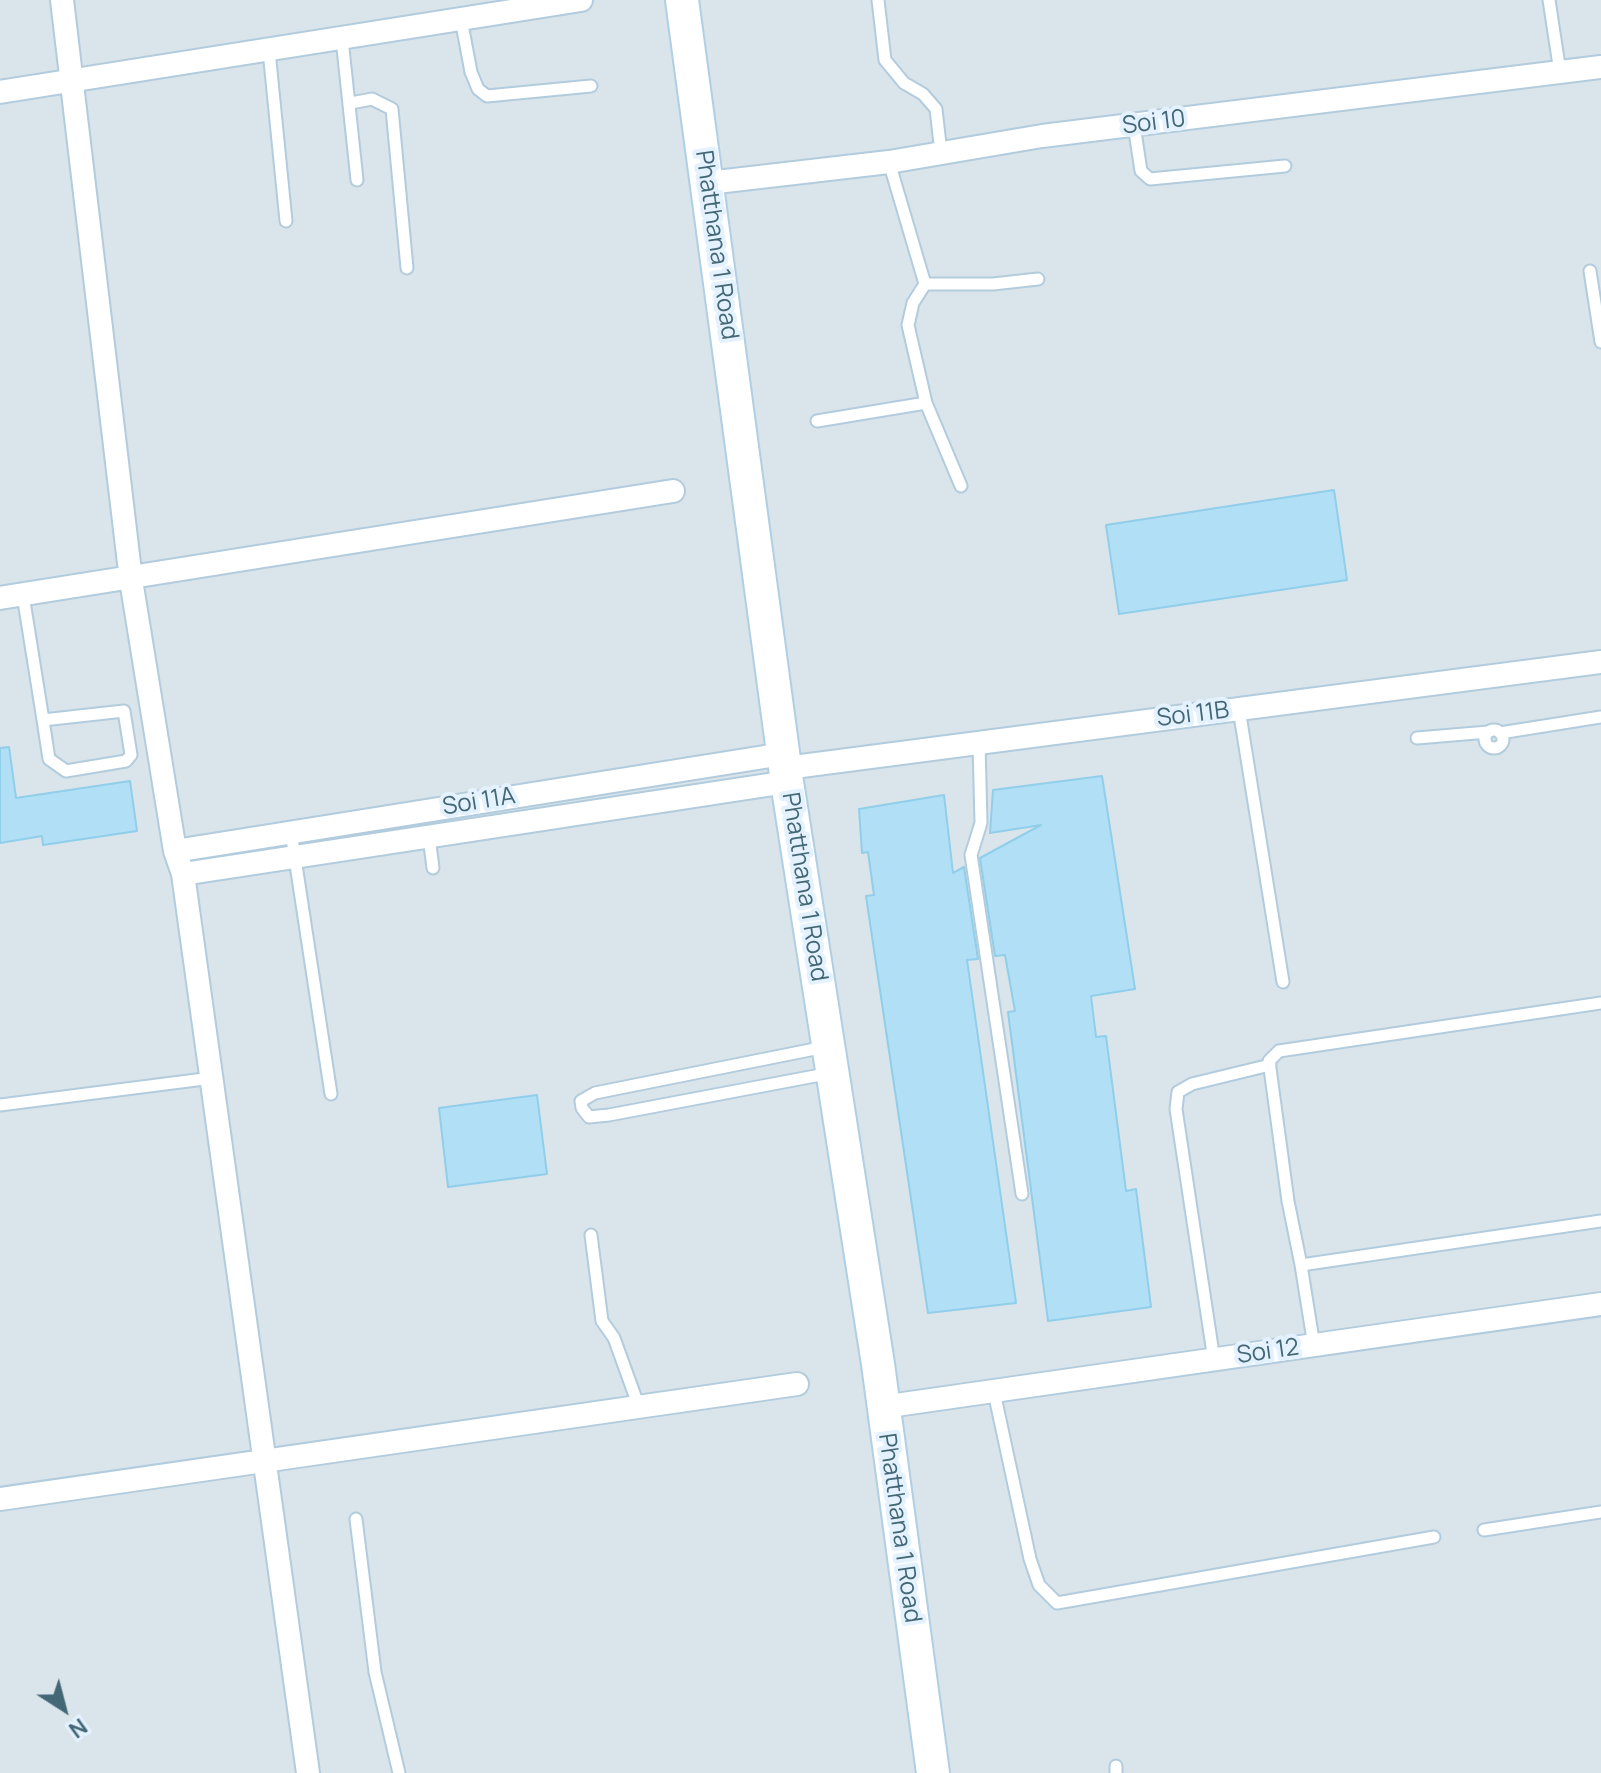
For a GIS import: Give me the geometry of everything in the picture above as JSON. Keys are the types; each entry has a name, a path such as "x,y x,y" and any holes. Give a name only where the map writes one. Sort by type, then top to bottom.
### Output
{"main road":[{"name":"Phatthana 1 Road","path":"682,0 785,768 832,1059 933,1773"}],"street":[{"path":"62,0 131,580 175,851 183,874 308,1773"},
{"path":"0,92 581,0"},
{"name":"Soi 10","path":"708,183 889,162 1134,125 1601,67"},
{"path":"0,598 131,580 673,491"},
{"name":"Soi 11B","path":"785,768 1601,662"},
{"path":"183,874 467,831 785,768"},
{"name":"Soi 11A","path":"175,851 464,805 785,768"},
{"path":"464,805 467,831"},
{"path":"339,825 341,850"},
{"name":"Soi 12","path":"882,1407 1601,1304"},
{"path":"0,1499 797,1384"}],"lane":[{"path":"878,0 885,60 904,83 923,94 936,109 941,153"},
{"path":"1549,0 1560,72"},
{"path":"461,19 471,72 478,89 487,96 591,86"},
{"path":"342,39 357,180"},
{"path":"269,51 286,221"},
{"path":"351,103 372,99 392,109 407,268"},
{"path":"1134,125 1141,171 1150,179 1285,166"},
{"path":"889,162 925,284 913,303 908,325 926,403 961,486"},
{"path":"1590,271 1601,342"},
{"path":"925,284 993,284 1038,279"},
{"path":"817,421 926,403"},
{"path":"23,595 49,759 66,771 126,761 131,755 124,711 43,720"},
{"path":"1239,709 1283,982"},
{"path":"1417,738 1494,732 1601,717"},
{"path":"979,743 981,823 971,855 1022,1194"},
{"path":"291,832 331,1094"},
{"path":"429,837 433,868"},
{"path":"1314,1346 1288,1201 1270,1065 1279,1051 1291,1046 1601,1003"},
{"path":"832,1059 609,1115 589,1117 584,1113 581,1101 595,1093 832,1059"},
{"path":"1214,1360 1176,1109 1178,1092 1192,1084 1270,1065"},
{"path":"0,1105 212,1078"},
{"path":"1301,1265 1601,1221"},
{"path":"591,1235 602,1321 614,1338 639,1407"},
{"path":"994,1392 1030,1559 1039,1585 1057,1603 1434,1537"},
{"path":"1484,1530 1601,1512"},
{"path":"356,1519 375,1672 399,1773"}],"shaded area":[{"path":"0,0 1601,0 1601,1773 0,1773"}],"building":[{"path":"1334,490 1347,580 1119,614 1106,525"},
{"path":"9,747 16,798 130,781 137,831 43,845 42,836 0,843 0,748"},
{"path":"1102,776 1135,989 1091,996 1096,1037 1106,1036 1126,1191 1136,1189 1151,1307 1048,1321 1008,1012 1015,1011 1005,955 995,956 980,858 1041,825 990,833 993,790"},
{"path":"944,795 953,873 964,867 978,959 967,960 1016,1303 928,1313 866,896 874,895 868,852 862,853 859,809"},
{"path":"537,1095 547,1174 448,1187 439,1108"}]}
